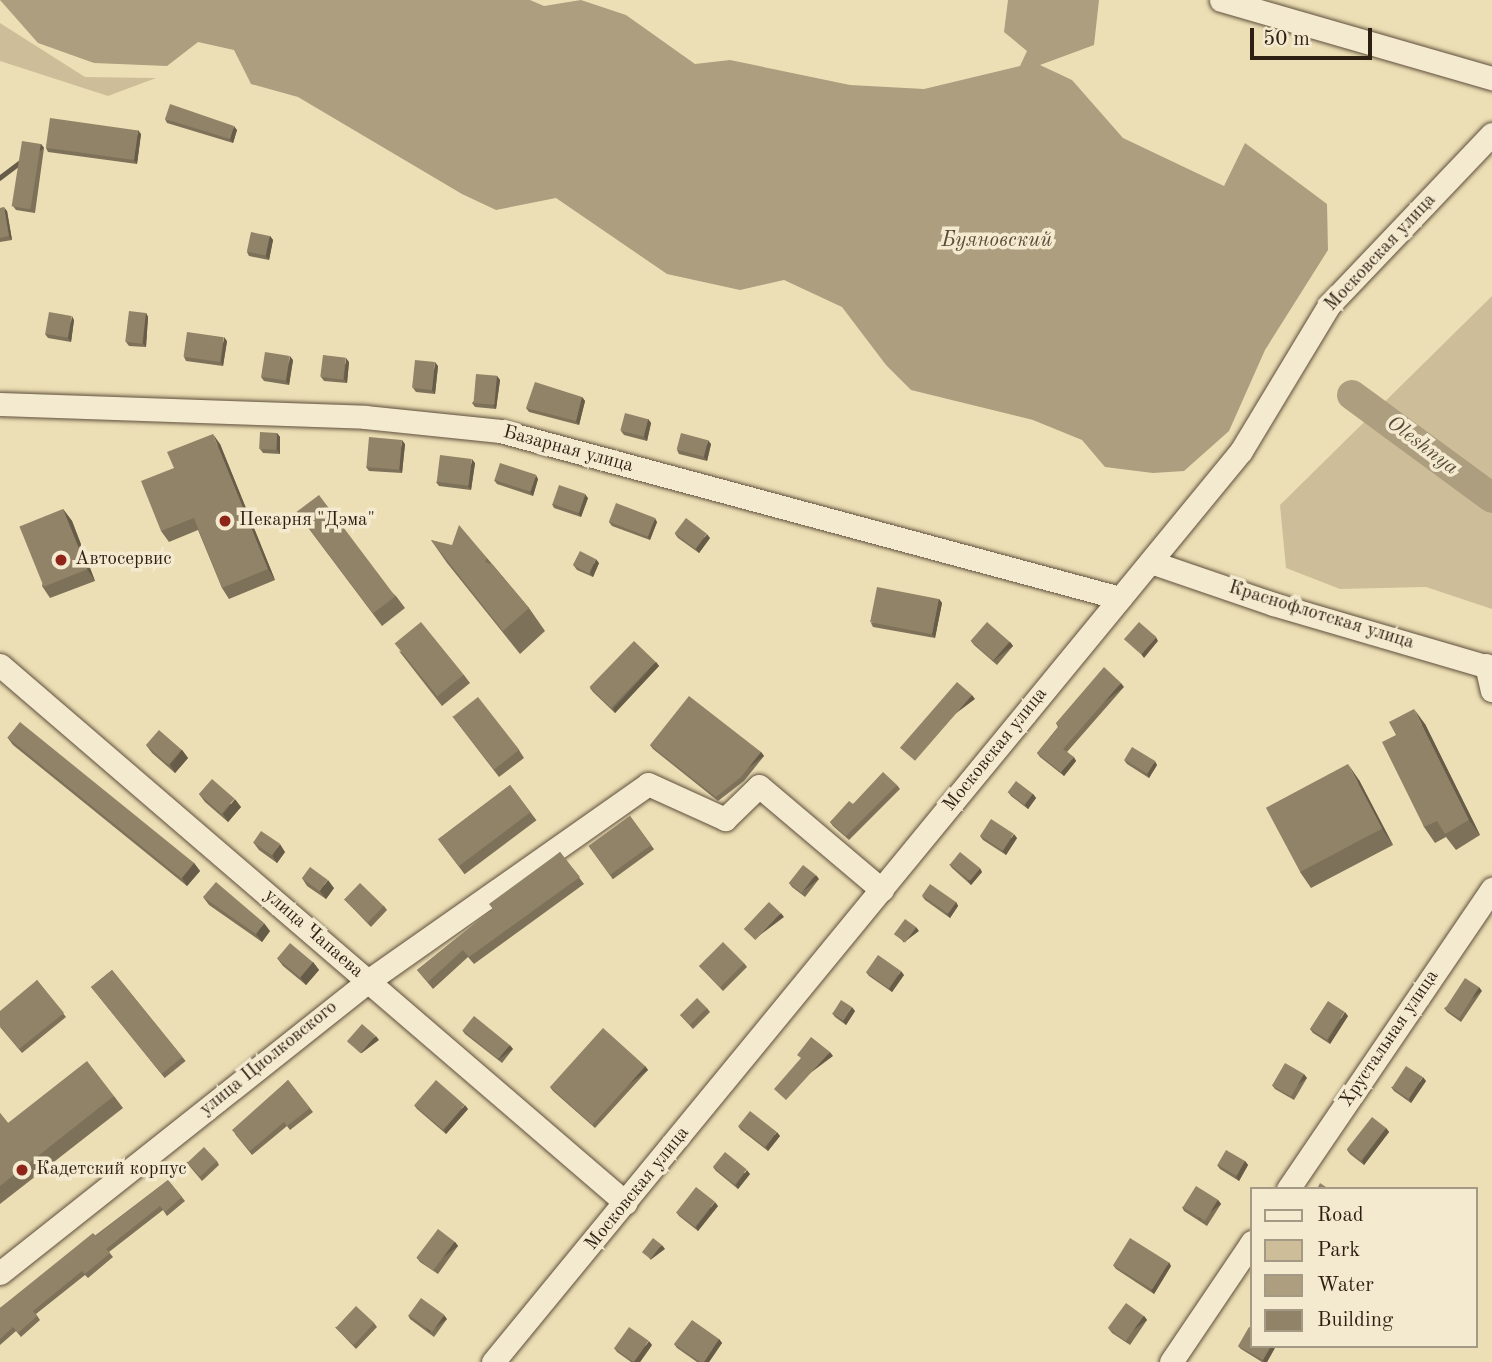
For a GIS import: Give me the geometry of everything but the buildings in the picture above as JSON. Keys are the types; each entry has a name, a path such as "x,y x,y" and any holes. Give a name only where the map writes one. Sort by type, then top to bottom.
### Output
{"street":[{"path":"1221,0 1492,78"},
{"name":"Московская улица","path":"493,1362 1241,451 1328,305 1492,134"},
{"name":"Базарная улица","path":"0,404 365,417 500,431 1120,598"},
{"name":"Краснофлотская улица","path":"1151,562 1273,604 1489,666"},
{"name":"улица Чапаева","path":"0,665 626,1203"},
{"path":"1489,666 1492,690"},
{"name":"улица Циолковского","path":"0,1273 368,981 648,784 725,818 759,786 882,890"},
{"name":"Хрустальная улица","path":"1289,1187 1492,889"},
{"path":"1171,1362 1250,1245"}],"green space":[{"path":"0,23 85,77 156,78 108,96 0,61"},
{"path":"1492,296 1492,609 1426,587 1340,589 1286,568 1280,505"}],"water":[{"name":"Буяновский","path":"0,0 530,0 544,6 581,0 626,15 695,64 730,60 850,85 924,89 1020,66 1027,51 1004,32 1008,0 1099,0 1094,45 1040,65 1072,80 1123,138 1224,186 1245,143 1327,204 1328,250 1265,350 1229,431 1184,471 1153,473 1105,467 1082,440 1033,420 911,390 886,365 842,307 784,280 740,290 667,274 556,198 496,210 462,194 298,97 251,84 234,50 198,42 167,66 94,63 38,43"}],"waterway":[{"name":"Oleshnya","path":"1352,395 1492,498"}],"place":[{"name":"Пекарня \"Дэма\"","path":"225,521"},
{"name":"Автосервис","path":"61,560"},
{"name":"Кадетский корпус","path":"22,1170"}]}
